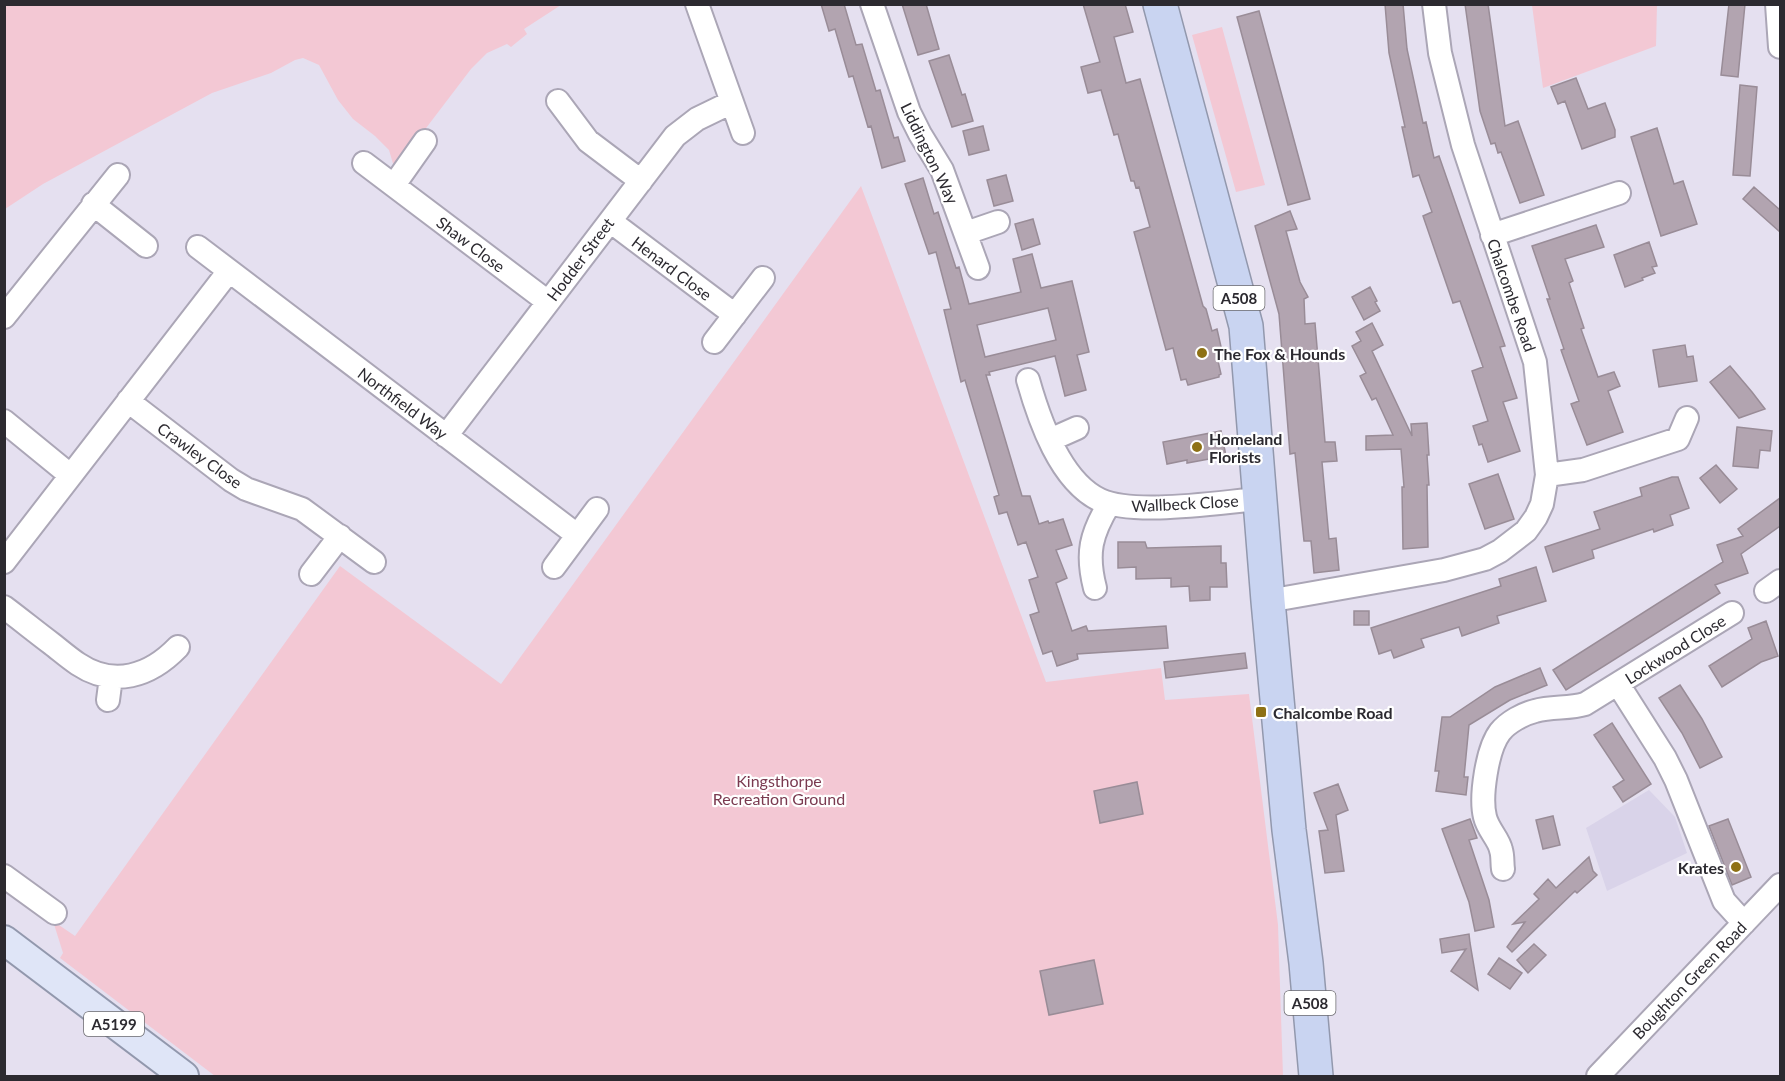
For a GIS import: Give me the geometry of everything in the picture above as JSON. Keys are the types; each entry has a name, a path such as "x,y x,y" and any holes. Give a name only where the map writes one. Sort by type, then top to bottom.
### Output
{"highway":[{"name":"A508","path":"1160,4 1242,307 1249,354 1268,601 1291,849 1306,963 1316,1077"}],"main road":[{"name":"A5199","path":"4,940 184,1077"}],"street":[{"path":"697,4 743,133"},
{"name":"Liddington Way","path":"872,4 891,63 914,122 942,170 978,268"},
{"name":"Chalcombe Road","path":"1268,601 1444,570 1485,559 1500,551 1526,531 1542,504 1546,475 1535,362 1454,113 1440,52 1434,4"},
{"path":"1778,4 1780,47"},
{"path":"558,101 588,141 641,180"},
{"name":"Hodder Street","path":"446,436 675,136 710,112 732,102"},
{"path":"394,185 425,141"},
{"name":"Shaw Close","path":"364,163 548,302"},
{"path":"4,317 117,174"},
{"path":"1492,235 1619,194"},
{"path":"93,204 146,246"},
{"name":"Henard Close","path":"610,221 735,315"},
{"path":"966,233 998,222"},
{"name":"Northfield Way","path":"198,247 578,536"},
{"path":"4,562 229,271"},
{"path":"714,342 763,278"},
{"name":"Wallbeck Close","path":"1028,380 1032,397 1050,440 1073,478 1097,499 1123,506 1157,507 1260,499"},
{"name":"Crawley Close","path":"128,401 231,480 246,489 303,509 374,562"},
{"path":"4,421 70,475"},
{"path":"1050,440 1077,428"},
{"path":"1546,475 1583,470 1686,437"},
{"name":"Wallbeck Close","path":"1096,589 1091,574 1090,546 1100,519 1110,504"},
{"path":"554,567 597,509"},
{"path":"311,574 340,536"},
{"path":"4,607 79,665 96,674 126,677 143,673 158,666 178,647"},
{"name":"Lockwood Close","path":"1508,855 1488,829 1484,811 1486,775 1493,747 1500,732 1523,716 1546,709 1576,707 1590,701 1732,614"},
{"path":"108,700 111,677"},
{"name":"Lockwood Close","path":"1618,684 1659,748 1676,780 1724,901 1744,923"},
{"path":"4,876 55,913"},
{"name":"Boughton Green Road","path":"1598,1077 1780,885"}],"shaded area":[{"path":"1649,790 1675,817 1687,853 1607,891 1586,828"}],"green space":[{"path":"5,5 561,5 524,29 527,34 511,47 507,44 487,53 471,69 394,167 389,150 353,119 338,100 319,65 303,58 271,73 212,93 43,184 5,209"},
{"path":"1532,5 1657,5 1656,46 1543,88"},
{"path":"1222,27 1265,185 1236,192 1192,35"},
{"name":"Kingsthorpe Recreation Ground","path":"861,186 1046,682 1161,668 1165,700 1249,694 1278,925 1283,1076 215,1076 60,958 63,953 53,921 75,936 340,566 501,684"}],"building":[{"path":"821,4 844,4 856,45 862,44 876,91 880,90 894,138 898,137 905,161 882,168 871,126 868,127 853,76 849,77 835,29 829,31"},
{"path":"902,4 926,4 939,49 918,55"},
{"path":"1083,4 1125,4 1133,32 1114,37 1126,83 1140,79 1203,306 1206,309 1212,331 1217,329 1224,360 1218,361 1221,374 1219,377 1188,385 1186,379 1181,380 1173,348 1166,350 1134,232 1150,227 1139,187 1136,188 1134,181 1131,181 1118,134 1114,135 1101,90 1088,93 1081,67 1100,62"},
{"path":"1385,4 1403,4 1407,49 1423,123 1426,122 1434,158 1439,156 1505,346 1500,347 1517,398 1503,402 1520,451 1488,462 1473,426 1488,421 1472,371 1483,367 1460,301 1453,303 1423,216 1432,212 1419,175 1413,177 1389,53"},
{"path":"1465,4 1488,4 1505,126 1518,121 1544,195 1520,203 1501,152 1498,153 1495,143 1491,144 1480,111"},
{"path":"1729,4 1745,4 1738,77 1721,75"},
{"path":"1259,11 1310,199 1288,205 1237,17"},
{"path":"949,55 973,121 952,127 929,61"},
{"path":"1576,78 1588,109 1605,103 1615,130 1615,137 1582,149 1565,101 1558,104 1551,87"},
{"path":"1740,85 1757,87 1750,176 1733,175"},
{"path":"983,126 989,150 969,155 963,131"},
{"path":"1657,128 1674,184 1683,181 1697,224 1661,236 1631,137"},
{"path":"1006,175 1013,201 994,206 987,180"},
{"path":"923,178 934,214 938,212 956,268 959,267 969,304 1021,292 1013,259 1032,254 1041,288 1072,281 1089,352 1077,355 1086,390 1065,396 1055,356 989,372 990,375 986,375 1022,496 1030,496 1039,524 1063,519 1072,545 1056,550 1067,578 1056,583 1072,631 1086,626 1088,631 1166,626 1168,648 1077,654 1078,659 1057,666 1052,651 1043,654 1030,615 1039,612 1029,580 1038,577 1026,542 1018,545 1007,512 999,514 994,497 999,495 965,380 961,382 944,310 951,309 936,252 929,254 905,184","holes":["1048,308 1056,340 985,357 977,325"]},
{"path":"1754,187 1780,210 1780,232 1743,199"},
{"path":"1290,211 1297,229 1286,231 1300,282 1308,297 1304,299 1305,324 1315,323 1325,442 1335,442 1337,461 1322,462 1329,539 1336,538 1339,570 1314,573 1311,541 1304,541 1295,453 1290,454 1279,314 1255,226"},
{"path":"1033,219 1040,244 1022,250 1015,224"},
{"path":"1596,225 1604,247 1565,259 1573,281 1569,283 1584,328 1581,329 1598,377 1614,372 1620,386 1608,391 1623,432 1587,445 1571,404 1579,401 1561,350 1564,349 1532,246"},
{"path":"1649,242 1657,266 1652,267 1655,273 1625,287 1614,255"},
{"path":"1370,287 1380,311 1364,320 1352,297"},
{"path":"1372,323 1383,345 1372,351 1412,436 1411,424 1427,423 1428,547 1403,549 1402,487 1404,487 1401,449 1366,450 1366,436 1393,435 1376,398 1372,400 1360,376 1366,373 1352,346 1361,341 1356,332"},
{"path":"1685,345 1687,357 1693,356 1697,381 1659,387 1653,350"},
{"path":"1730,366 1765,409 1739,418 1710,382"},
{"path":"1737,427 1772,431 1770,451 1760,450 1758,468 1733,466"},
{"path":"1221,431 1226,456 1167,464 1163,442"},
{"path":"1716,465 1737,489 1720,503 1700,478"},
{"path":"1498,474 1514,519 1485,529 1469,484"},
{"path":"1678,477 1689,508 1670,515 1673,525 1654,532 1653,529 1592,550 1594,558 1553,572 1545,547 1600,529 1594,512 1642,496 1640,488"},
{"path":"1780,498 1780,526 1741,554 1748,573 1715,585 1720,593 1566,690 1553,670 1723,562 1717,545 1743,536 1738,529"},
{"path":"1118,542 1145,542 1147,548 1221,546 1221,563 1226,563 1227,587 1210,587 1210,600 1190,601 1189,586 1171,587 1171,578 1136,579 1136,567 1118,568"},
{"path":"1536,567 1546,601 1497,616 1499,623 1462,636 1459,627 1421,639 1424,647 1394,658 1391,650 1379,654 1371,628 1501,586 1499,579"},
{"path":"1354,611 1369,611 1369,625 1354,625"},
{"path":"1766,621 1778,656 1761,662 1722,687 1709,666 1752,639 1748,628"},
{"path":"1245,653 1247,668 1166,678 1164,662"},
{"path":"1540,668 1547,685 1510,700 1469,725 1464,777 1468,777 1466,795 1436,791 1439,771 1435,771 1442,717 1450,717 1495,687"},
{"path":"1680,685 1702,719 1722,757 1700,768 1682,733 1659,698"},
{"path":"1612,723 1651,784 1623,802 1613,787 1624,780 1594,735"},
{"path":"1137,782 1143,814 1100,823 1094,791"},
{"path":"1338,784 1348,810 1336,815 1344,871 1325,873 1319,831 1328,830 1314,793"},
{"path":"1553,816 1560,845 1543,849 1536,820"},
{"path":"1470,819 1477,838 1469,840 1489,900 1494,927 1475,931 1469,902 1442,829"},
{"path":"1728,819 1751,877 1732,885 1709,826"},
{"path":"1589,857 1593,871 1597,875 1577,893 1575,891 1512,952 1507,947 1525,922 1513,924 1539,899 1534,894 1548,879 1556,888"},
{"path":"1469,934 1478,990 1451,971 1466,949 1442,953 1440,939"},
{"path":"1534,944 1546,955 1528,973 1517,960"},
{"path":"1499,958 1522,973 1510,989 1488,974"},
{"path":"1094,960 1103,1004 1049,1015 1040,971"}],"place":[{"name":"The Fox & Hounds","path":"1202,353"},
{"name":"Homeland Florists","path":"1197,447"},
{"name":"Chalcombe Road","path":"1261,712"},
{"name":"Krates","path":"1736,867"}]}
